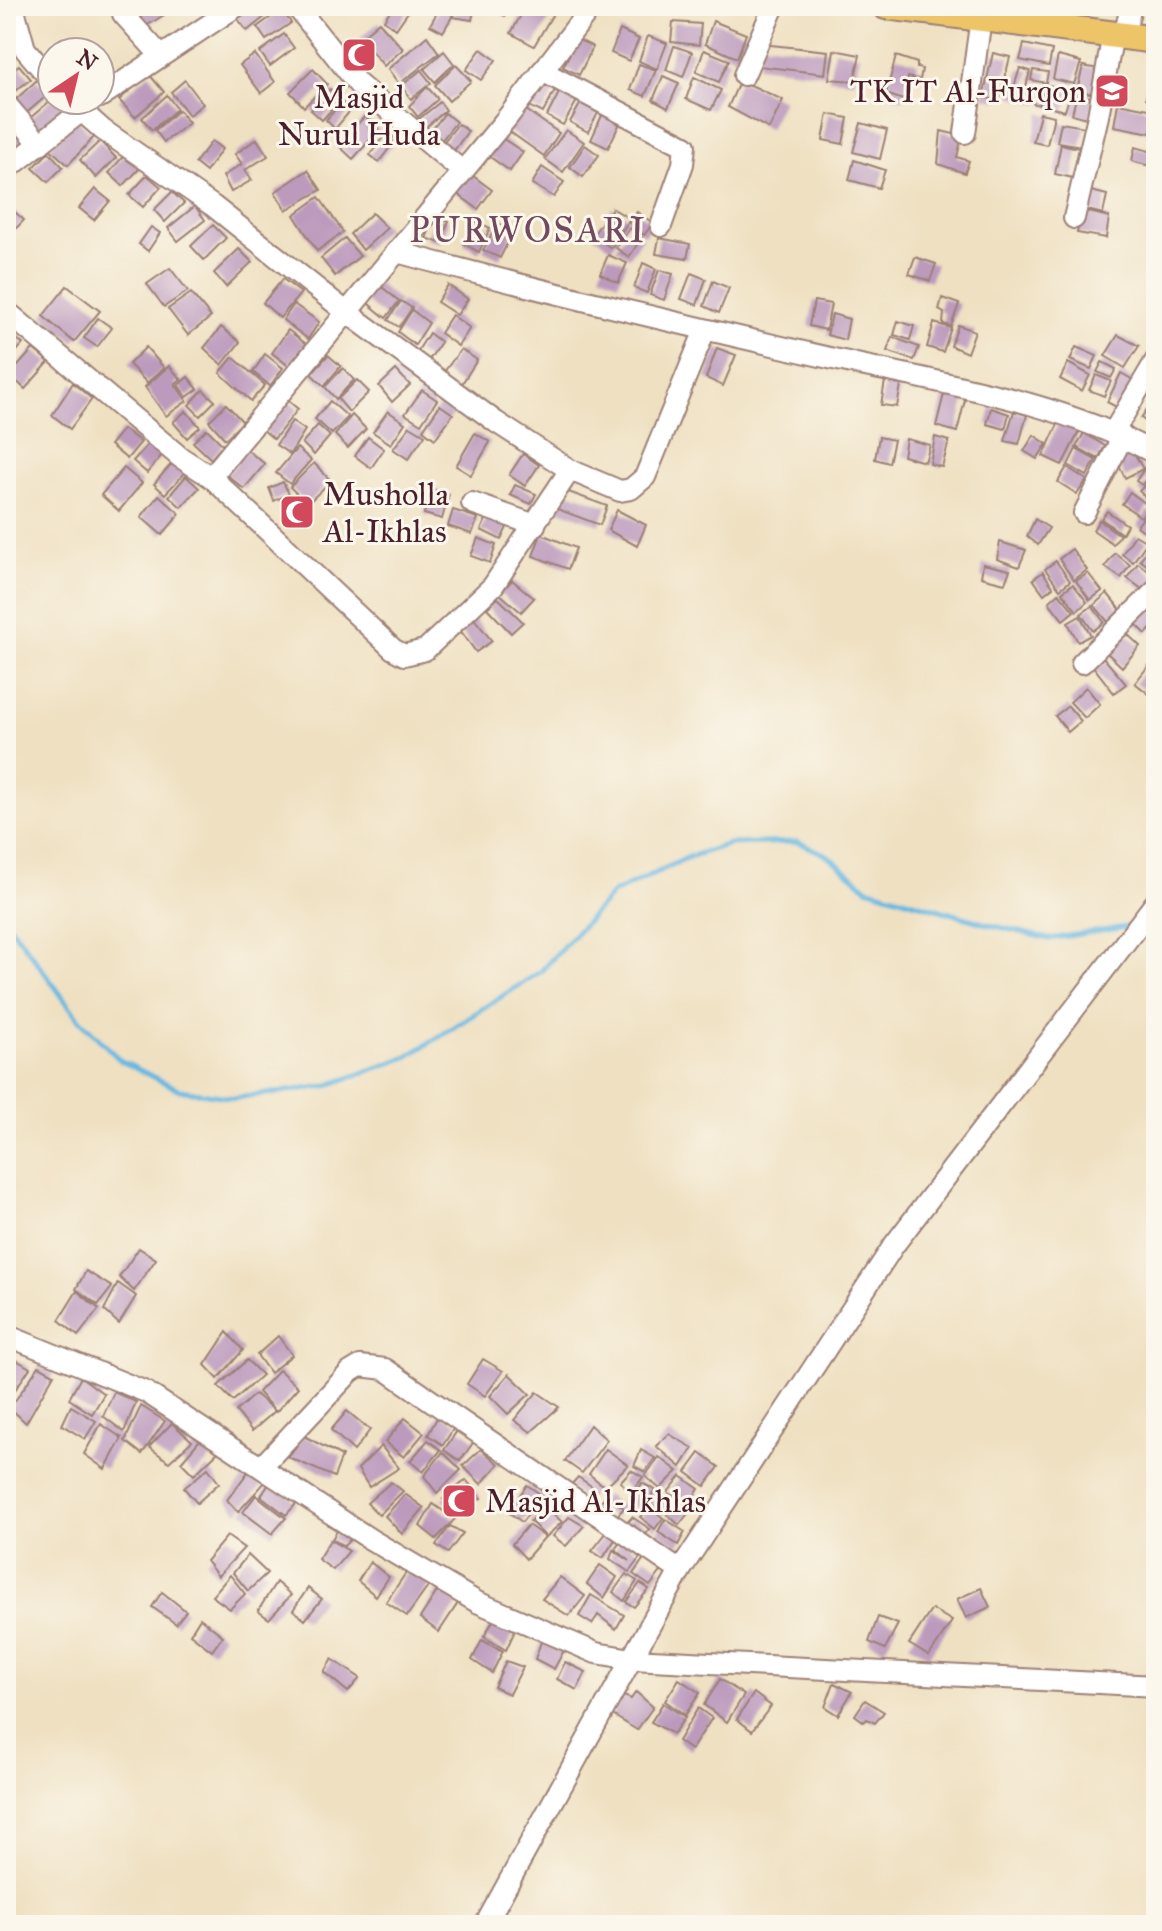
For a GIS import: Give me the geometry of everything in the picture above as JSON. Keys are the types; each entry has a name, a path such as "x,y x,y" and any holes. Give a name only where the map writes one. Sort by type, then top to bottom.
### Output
{"main road":[{"path":"886,6 981,18 1023,14 1156,40"}],"street":[{"path":"13,6 16,45 36,65"},
{"path":"122,6 123,14 161,56"},
{"path":"116,84 237,6"},
{"path":"296,6 358,84 462,171"},
{"path":"211,477 345,311 397,252 592,6"},
{"path":"744,75 774,6"},
{"path":"1074,218 1119,35 1131,6"},
{"path":"965,133 981,18"},
{"path":"542,71 682,143 685,156 661,226"},
{"path":"6,104 40,144"},
{"path":"6,170 71,116"},
{"path":"103,116 345,311 496,422 570,470 620,491 639,485 705,330"},
{"path":"397,252 555,295 1021,402 1119,434 1156,454"},
{"path":"6,311 180,457 211,477 393,649 404,655 425,650 493,586 570,470"},
{"path":"1084,513 1156,360"},
{"path":"472,503 535,525"},
{"path":"1082,663 1156,590"},
{"path":"485,1925 680,1571 894,1245 1156,902"},
{"path":"6,1335 146,1392 263,1465 370,1539 477,1602 596,1653 632,1659 1156,1686"},
{"path":"263,1465 350,1372 371,1365 385,1369 680,1571"}],"building":[{"path":"136,6 170,6 172,10 143,28 131,9"},
{"path":"243,6 276,8 247,31 234,14"},
{"path":"393,6 410,9 396,29 384,20"},
{"path":"456,6 475,6 472,20 453,17"},
{"path":"493,6 511,6 505,16 492,9"},
{"path":"526,6 544,6 554,12 534,46 511,33"},
{"path":"282,9 291,23 266,40 257,27"},
{"path":"439,9 453,15 443,32 430,25"},
{"path":"713,21 746,34 737,58 705,44"},
{"path":"379,22 403,49 384,66 360,38"},
{"path":"673,22 701,24 699,45 671,42"},
{"path":"620,30 639,39 629,61 611,53"},
{"path":"284,34 294,48 270,66 260,52"},
{"path":"427,36 439,53 399,84 388,69"},
{"path":"648,36 667,43 657,69 639,61"},
{"path":"577,39 593,47 579,75 563,67"},
{"path":"761,44 828,51 825,74 758,66"},
{"path":"1024,44 1052,50 1049,66 1020,60"},
{"path":"674,46 692,52 683,77 666,70"},
{"path":"481,49 496,60 481,80 466,70"},
{"path":"704,50 729,60 719,82 696,72"},
{"path":"834,50 860,55 854,81 829,79"},
{"path":"444,51 454,64 435,82 424,69"},
{"path":"993,53 1010,57 999,101 983,97"},
{"path":"255,54 275,82 261,93 240,65"},
{"path":"896,56 917,63 917,68 922,69 920,80 908,77 903,100 886,94"},
{"path":"1058,56 1081,62 1074,84 1053,79"},
{"path":"639,64 656,70 645,96 630,90"},
{"path":"19,65 31,79 6,98 6,76"},
{"path":"456,65 471,81 449,101 435,85"},
{"path":"1083,66 1099,69 1093,94 1077,90"},
{"path":"1020,68 1030,71 1026,87 1043,92 1039,105 1011,96"},
{"path":"313,69 327,84 304,107 290,92"},
{"path":"421,70 431,83 411,99 401,86"},
{"path":"1033,70 1048,72 1046,83 1031,80"},
{"path":"149,74 164,92 135,117 119,100"},
{"path":"663,76 679,83 668,108 653,100"},
{"path":"1149,76 1156,77 1156,100 1146,98"},
{"path":"694,77 721,90 711,110 686,99"},
{"path":"540,78 557,86 543,113 527,105"},
{"path":"185,80 203,104 189,115 171,92"},
{"path":"740,80 783,100 769,129 728,107"},
{"path":"36,81 36,105 23,116 12,103"},
{"path":"1049,85 1071,91 1065,111 1044,106"},
{"path":"427,87 438,99 418,117 409,106"},
{"path":"330,89 342,99 322,120 311,110"},
{"path":"561,89 578,99 563,125 547,116"},
{"path":"1077,94 1094,98 1090,119 1072,114"},
{"path":"167,95 177,109 152,130 142,118"},
{"path":"582,101 599,111 588,132 570,122"},
{"path":"342,102 350,111 335,129 326,120"},
{"path":"440,102 446,110 426,127 419,119"},
{"path":"1118,103 1154,110 1151,133 1114,126"},
{"path":"519,105 559,133 544,156 503,127"},
{"path":"179,110 189,123 164,142 155,130"},
{"path":"36,113 36,116 64,116 43,134 29,119"},
{"path":"445,113 456,122 441,141 430,132"},
{"path":"603,113 621,121 608,148 591,140"},
{"path":"1040,113 1054,116 1047,145 1033,142"},
{"path":"828,114 848,118 843,144 823,140"},
{"path":"365,116 379,130 353,159 338,145"},
{"path":"11,119 31,142 18,152 6,139 6,124"},
{"path":"77,119 94,137 68,165 49,148"},
{"path":"861,123 887,130 880,159 853,152"},
{"path":"1061,123 1085,127 1081,146 1057,142"},
{"path":"458,124 468,131 453,152 442,144"},
{"path":"566,130 584,142 563,172 545,159"},
{"path":"941,131 962,136 957,157 969,161 965,173 938,164"},
{"path":"387,132 396,139 379,162 370,155"},
{"path":"496,134 523,152 510,171 483,152"},
{"path":"257,139 268,156 245,170 252,180 231,192 223,176 242,164 235,154"},
{"path":"100,141 116,158 96,178 80,160"},
{"path":"212,141 222,149 206,172 195,163"},
{"path":"1061,144 1079,148 1073,178 1055,174"},
{"path":"585,145 599,155 583,177 570,167"},
{"path":"1135,147 1153,152 1150,166 1132,161"},
{"path":"49,152 63,167 48,182 33,168"},
{"path":"126,153 141,167 123,186 109,173"},
{"path":"854,160 885,170 879,188 849,180"},
{"path":"542,167 564,182 554,197 532,184"},
{"path":"308,170 321,190 286,210 275,192"},
{"path":"465,170 492,190 478,209 452,190"},
{"path":"147,175 161,187 143,207 129,195"},
{"path":"95,189 110,201 94,220 79,208"},
{"path":"1083,189 1107,195 1103,214 1079,208"},
{"path":"172,192 184,203 165,222 154,210"},
{"path":"319,197 343,232 317,251 294,215"},
{"path":"6,204 24,220 9,236 6,234"},
{"path":"195,206 205,220 178,241 168,228"},
{"path":"612,208 630,219 622,231 605,220"},
{"path":"1081,210 1109,217 1106,238 1077,233"},
{"path":"637,212 653,223 644,235 629,223"},
{"path":"372,213 387,228 363,250 350,234"},
{"path":"436,215 449,221 440,243 426,238"},
{"path":"476,221 490,228 479,252 464,244"},
{"path":"602,222 621,235 611,248 593,235"},
{"path":"498,223 513,232 500,258 483,250"},
{"path":"213,225 226,238 204,260 191,246"},
{"path":"151,227 160,233 148,251 139,244"},
{"path":"630,228 642,237 629,257 616,248"},
{"path":"345,238 360,256 335,276 321,258"},
{"path":"659,238 690,244 687,259 656,254"},
{"path":"239,249 252,262 226,287 214,273"},
{"path":"608,255 627,263 618,283 600,274"},
{"path":"915,257 936,264 930,281 909,274"},
{"path":"643,263 656,269 647,293 634,288"},
{"path":"170,268 188,291 164,307 147,284"},
{"path":"659,270 673,274 664,300 650,295"},
{"path":"691,273 706,279 697,305 681,299"},
{"path":"283,279 301,293 280,318 263,303"},
{"path":"713,281 729,288 719,313 704,306"},
{"path":"377,283 399,301 386,318 364,300"},
{"path":"448,285 468,299 457,315 437,302"},
{"path":"67,286 100,311 74,342 43,316"},
{"path":"191,293 211,317 188,335 168,309"},
{"path":"942,298 959,304 951,326 943,324 944,313 939,310"},
{"path":"401,301 412,308 399,327 388,320"},
{"path":"814,301 831,304 826,330 809,326"},
{"path":"294,304 319,322 308,339 283,320"},
{"path":"412,310 429,323 415,345 398,332"},
{"path":"832,314 849,319 845,340 827,335"},
{"path":"452,315 470,328 458,346 440,333"},
{"path":"98,318 112,328 97,347 84,338"},
{"path":"898,321 914,326 910,340 894,335"},
{"path":"934,323 951,328 943,352 927,347"},
{"path":"958,325 975,331 967,353 951,346"},
{"path":"221,327 240,342 222,365 204,348"},
{"path":"288,330 306,344 289,366 272,353"},
{"path":"9,332 23,344 6,363 6,335"},
{"path":"429,333 441,342 429,360 417,352"},
{"path":"1118,335 1139,346 1125,368 1105,356"},
{"path":"892,337 919,347 914,360 887,351"},
{"path":"146,347 164,368 147,383 129,364"},
{"path":"1076,347 1097,356 1091,369 1070,360"},
{"path":"717,348 736,355 723,386 706,378"},
{"path":"33,349 49,362 25,389 10,375"},
{"path":"461,349 477,360 461,385 444,372"},
{"path":"265,354 283,368 270,386 253,372"},
{"path":"328,355 341,366 324,386 311,374"},
{"path":"233,357 265,385 251,401 220,373"},
{"path":"1102,362 1116,369 1111,378 1097,372"},
{"path":"1068,363 1090,375 1082,391 1060,379"},
{"path":"169,366 181,379 175,384 187,401 166,416 145,387"},
{"path":"343,368 354,380 336,399 325,387"},
{"path":"396,370 410,385 392,402 379,386"},
{"path":"1121,373 1135,381 1120,409 1107,402"},
{"path":"1096,375 1111,381 1104,396 1089,390"},
{"path":"188,377 198,389 187,397 178,385"},
{"path":"357,380 369,392 349,412 338,399"},
{"path":"885,381 901,385 897,407 881,405"},
{"path":"73,383 92,399 70,429 52,415"},
{"path":"203,390 215,401 200,416 189,405"},
{"path":"422,390 437,400 421,424 405,414"},
{"path":"945,390 966,396 957,432 936,426"},
{"path":"1156,396 1156,429 1141,418"},
{"path":"286,399 298,409 274,439 262,429"},
{"path":"330,401 348,417 332,434 315,419"},
{"path":"226,404 243,422 225,439 209,421"},
{"path":"440,405 453,414 435,439 423,430"},
{"path":"991,408 1009,414 1005,429 987,424"},
{"path":"186,411 200,427 187,438 173,422"},
{"path":"388,411 405,423 391,444 373,432"},
{"path":"1014,411 1027,415 1019,444 1005,441"},
{"path":"352,415 366,429 348,448 335,435"},
{"path":"292,421 305,430 290,454 276,445"},
{"path":"1059,422 1079,432 1062,465 1043,456"},
{"path":"318,425 330,436 314,455 302,443"},
{"path":"410,426 425,435 408,459 393,449"},
{"path":"123,429 141,442 127,459 110,445"},
{"path":"207,429 223,445 211,459 193,442"},
{"path":"475,433 490,442 471,475 456,466"},
{"path":"1084,433 1105,446 1098,459 1076,447"},
{"path":"1034,435 1047,444 1037,459 1024,451"},
{"path":"368,437 384,449 371,468 355,456"},
{"path":"879,437 894,440 889,463 875,459"},
{"path":"935,437 949,441 942,467 930,464"},
{"path":"906,439 930,445 925,462 903,456"},
{"path":"149,443 162,455 147,473 133,461"},
{"path":"297,448 311,460 290,484 276,473"},
{"path":"1076,449 1096,460 1087,476 1068,465"},
{"path":"1132,449 1143,469 1125,478 1115,457"},
{"path":"247,450 265,464 244,489 227,475"},
{"path":"523,454 539,465 525,486 509,475"},
{"path":"173,462 185,473 165,494 154,484"},
{"path":"314,463 331,481 307,504 290,487"},
{"path":"1148,463 1155,467 1142,485 1136,481"},
{"path":"1067,467 1087,480 1077,494 1058,482"},
{"path":"124,468 142,483 119,511 101,495"},
{"path":"1156,474 1156,489 1147,499 1139,491"},
{"path":"186,476 199,488 181,507 169,496"},
{"path":"283,482 289,494 274,501 269,488"},
{"path":"515,485 536,494 531,504 510,495"},
{"path":"430,489 449,494 442,519 424,514"},
{"path":"563,490 607,506 600,525 557,509"},
{"path":"1130,492 1149,506 1141,517 1122,504"},
{"path":"159,495 180,514 162,535 141,517"},
{"path":"453,510 478,518 472,534 448,526"},
{"path":"617,510 646,525 637,546 608,530"},
{"path":"1107,511 1127,525 1122,534 1101,519"},
{"path":"1148,511 1156,517 1156,522 1148,534 1137,526"},
{"path":"489,513 509,523 501,540 481,530"},
{"path":"1035,519 1049,528 1038,545 1027,536"},
{"path":"1099,520 1120,535 1113,544 1093,530"},
{"path":"541,534 576,548 568,569 533,556"},
{"path":"1135,535 1147,542 1133,562 1122,554"},
{"path":"478,538 496,545 490,563 471,556"},
{"path":"1000,542 1026,550 1019,567 997,559"},
{"path":"1150,546 1156,550 1156,572 1140,560"},
{"path":"1072,549 1087,570 1074,580 1059,559"},
{"path":"1115,553 1130,565 1121,578 1105,567"},
{"path":"1056,561 1070,581 1060,589 1045,569"},
{"path":"1138,563 1156,577 1146,592 1127,578"},
{"path":"983,564 1010,570 1005,583 981,577"},
{"path":"1043,572 1053,587 1044,594 1033,579"},
{"path":"1088,573 1102,591 1090,600 1076,581"},
{"path":"512,580 534,598 521,612 500,594"},
{"path":"1073,584 1087,602 1077,611 1062,592"},
{"path":"1059,593 1074,611 1063,620 1049,602"},
{"path":"1107,593 1121,610 1108,622 1094,605"},
{"path":"498,598 523,622 511,633 487,608"},
{"path":"1156,601 1156,623 1146,634 1132,620"},
{"path":"1092,606 1104,622 1093,631 1081,614"},
{"path":"472,616 492,641 476,652 458,627"},
{"path":"1080,616 1091,635 1078,642 1068,623"},
{"path":"1124,631 1140,646 1122,667 1105,651"},
{"path":"1103,657 1126,684 1114,693 1093,666"},
{"path":"1153,660 1156,684 1149,694 1135,683"},
{"path":"1086,687 1100,704 1085,718 1070,702"},
{"path":"1068,706 1081,721 1068,732 1055,716"},
{"path":"139,1248 156,1259 134,1291 119,1277"},
{"path":"86,1271 112,1287 98,1305 76,1289"},
{"path":"118,1283 136,1296 119,1324 104,1310"},
{"path":"77,1291 99,1309 78,1336 59,1320"},
{"path":"227,1332 243,1350 218,1379 205,1365"},
{"path":"278,1336 292,1355 270,1373 257,1355"},
{"path":"13,1358 30,1368 6,1403 6,1368"},
{"path":"483,1359 503,1371 485,1396 467,1384"},
{"path":"247,1360 262,1375 233,1401 218,1386"},
{"path":"39,1366 54,1374 26,1423 10,1408"},
{"path":"279,1370 298,1387 276,1412 258,1392"},
{"path":"509,1374 530,1394 508,1414 490,1396"},
{"path":"81,1377 104,1394 92,1414 69,1399"},
{"path":"114,1392 136,1402 124,1432 103,1416"},
{"path":"537,1392 559,1407 531,1432 514,1420"},
{"path":"255,1394 275,1411 252,1431 236,1411"},
{"path":"71,1406 96,1421 85,1439 62,1425"},
{"path":"141,1406 165,1421 142,1454 125,1441"},
{"path":"347,1411 370,1430 354,1451 331,1430"},
{"path":"439,1414 457,1423 443,1445 428,1435"},
{"path":"405,1418 424,1433 404,1457 385,1442"},
{"path":"172,1423 192,1441 169,1462 149,1447"},
{"path":"101,1424 122,1438 105,1469 84,1454"},
{"path":"590,1425 607,1440 582,1473 565,1461"},
{"path":"459,1428 475,1440 460,1461 444,1450"},
{"path":"205,1434 220,1450 194,1475 181,1462"},
{"path":"669,1434 693,1448 681,1467 656,1446"},
{"path":"304,1436 342,1456 334,1477 288,1457"},
{"path":"428,1440 441,1450 423,1472 410,1461"},
{"path":"381,1446 399,1468 369,1487 358,1469"},
{"path":"481,1449 499,1464 481,1484 463,1466"},
{"path":"606,1449 628,1465 605,1487 589,1474"},
{"path":"641,1450 655,1458 645,1472 634,1466"},
{"path":"443,1452 461,1470 437,1493 424,1476"},
{"path":"700,1453 719,1467 705,1486 686,1472"},
{"path":"659,1457 678,1471 660,1489 645,1476"},
{"path":"208,1468 219,1483 197,1503 184,1488"},
{"path":"251,1468 267,1480 238,1512 227,1500"},
{"path":"631,1470 643,1477 632,1492 620,1482"},
{"path":"681,1476 699,1489 686,1507 668,1492"},
{"path":"578,1477 597,1490 587,1502 569,1487"},
{"path":"466,1480 481,1498 458,1513 443,1499"},
{"path":"271,1481 297,1503 286,1515 261,1496"},
{"path":"391,1482 403,1491 379,1515 367,1503"},
{"path":"642,1483 655,1490 641,1514 630,1503"},
{"path":"527,1485 543,1496 522,1522 508,1512"},
{"path":"659,1493 670,1499 663,1513 651,1505"},
{"path":"405,1494 424,1508 402,1534 385,1516"},
{"path":"256,1495 286,1518 272,1534 243,1512"},
{"path":"606,1495 624,1508 615,1518 597,1506"},
{"path":"676,1502 690,1511 679,1525 667,1514"},
{"path":"433,1504 455,1519 436,1539 420,1526"},
{"path":"546,1507 562,1522 546,1537 530,1521"},
{"path":"650,1507 663,1518 655,1529 640,1517"},
{"path":"569,1517 584,1526 566,1546 553,1536"},
{"path":"632,1517 650,1529 642,1539 624,1526"},
{"path":"665,1519 685,1532 678,1545 658,1532"},
{"path":"342,1523 357,1532 344,1546 332,1539"},
{"path":"528,1525 545,1537 526,1559 512,1544"},
{"path":"450,1526 463,1533 448,1553 436,1545"},
{"path":"607,1532 616,1538 603,1558 592,1551"},
{"path":"227,1536 244,1548 218,1576 206,1561"},
{"path":"623,1539 642,1555 629,1572 610,1559 613,1550 630,1561 615,1549"},
{"path":"330,1540 349,1551 333,1570 318,1559"},
{"path":"248,1555 267,1573 248,1591 233,1573"},
{"path":"645,1557 663,1569 650,1586 633,1574"},
{"path":"370,1562 389,1577 376,1596 358,1581"},
{"path":"600,1565 617,1577 604,1598 587,1584"},
{"path":"410,1567 430,1584 407,1616 386,1602"},
{"path":"626,1574 637,1581 624,1601 613,1592"},
{"path":"230,1575 245,1594 230,1609 212,1596"},
{"path":"560,1577 585,1596 569,1616 542,1599"},
{"path":"276,1582 291,1595 269,1619 258,1611"},
{"path":"640,1583 649,1589 634,1607 626,1602"},
{"path":"308,1588 322,1599 305,1620 293,1610"},
{"path":"981,1588 990,1607 966,1618 957,1599"},
{"path":"438,1590 458,1603 439,1632 420,1618"},
{"path":"162,1592 186,1611 176,1624 152,1607"},
{"path":"591,1595 624,1615 616,1629 598,1615 592,1624 579,1616"},
{"path":"932,1609 952,1621 929,1656 909,1644"},
{"path":"496,1615 517,1626 506,1650 484,1637"},
{"path":"878,1617 898,1624 885,1649 869,1642"},
{"path":"200,1618 223,1636 212,1651 190,1634"},
{"path":"544,1633 568,1643 554,1669 535,1659"},
{"path":"482,1640 503,1651 492,1673 472,1660"},
{"path":"332,1659 360,1678 348,1692 324,1672"},
{"path":"506,1661 523,1667 509,1694 494,1687"},
{"path":"565,1662 586,1672 577,1690 557,1679"},
{"path":"679,1679 700,1693 685,1715 665,1701"},
{"path":"720,1679 744,1695 727,1722 704,1705"},
{"path":"834,1683 852,1692 838,1715 825,1707"},
{"path":"636,1692 653,1707 637,1730 611,1714 624,1696 631,1699"},
{"path":"754,1693 771,1706 752,1731 737,1719"},
{"path":"865,1700 884,1712 875,1723 867,1719 864,1722 855,1715"},
{"path":"663,1703 685,1717 673,1734 651,1722"},
{"path":"698,1708 712,1718 691,1750 678,1741"}],"waterway":[{"path":"6,920 78,1018 121,1061 180,1090 234,1098 326,1086 407,1057 540,972 613,893 689,857 729,844 798,842 827,855 867,888 983,923 1049,939 1127,927"}],"place":[{"name":"Masjid Nurul Huda","path":"359,55"},
{"name":"TK IT Al-Furqon","path":"1112,91"},
{"name":"Musholla Al-Ikhlas","path":"297,512"},
{"name":"Masjid Al-Ikhlas","path":"459,1501"}],"district":[{"name":"PURWOSARI","path":"528,230"}]}
